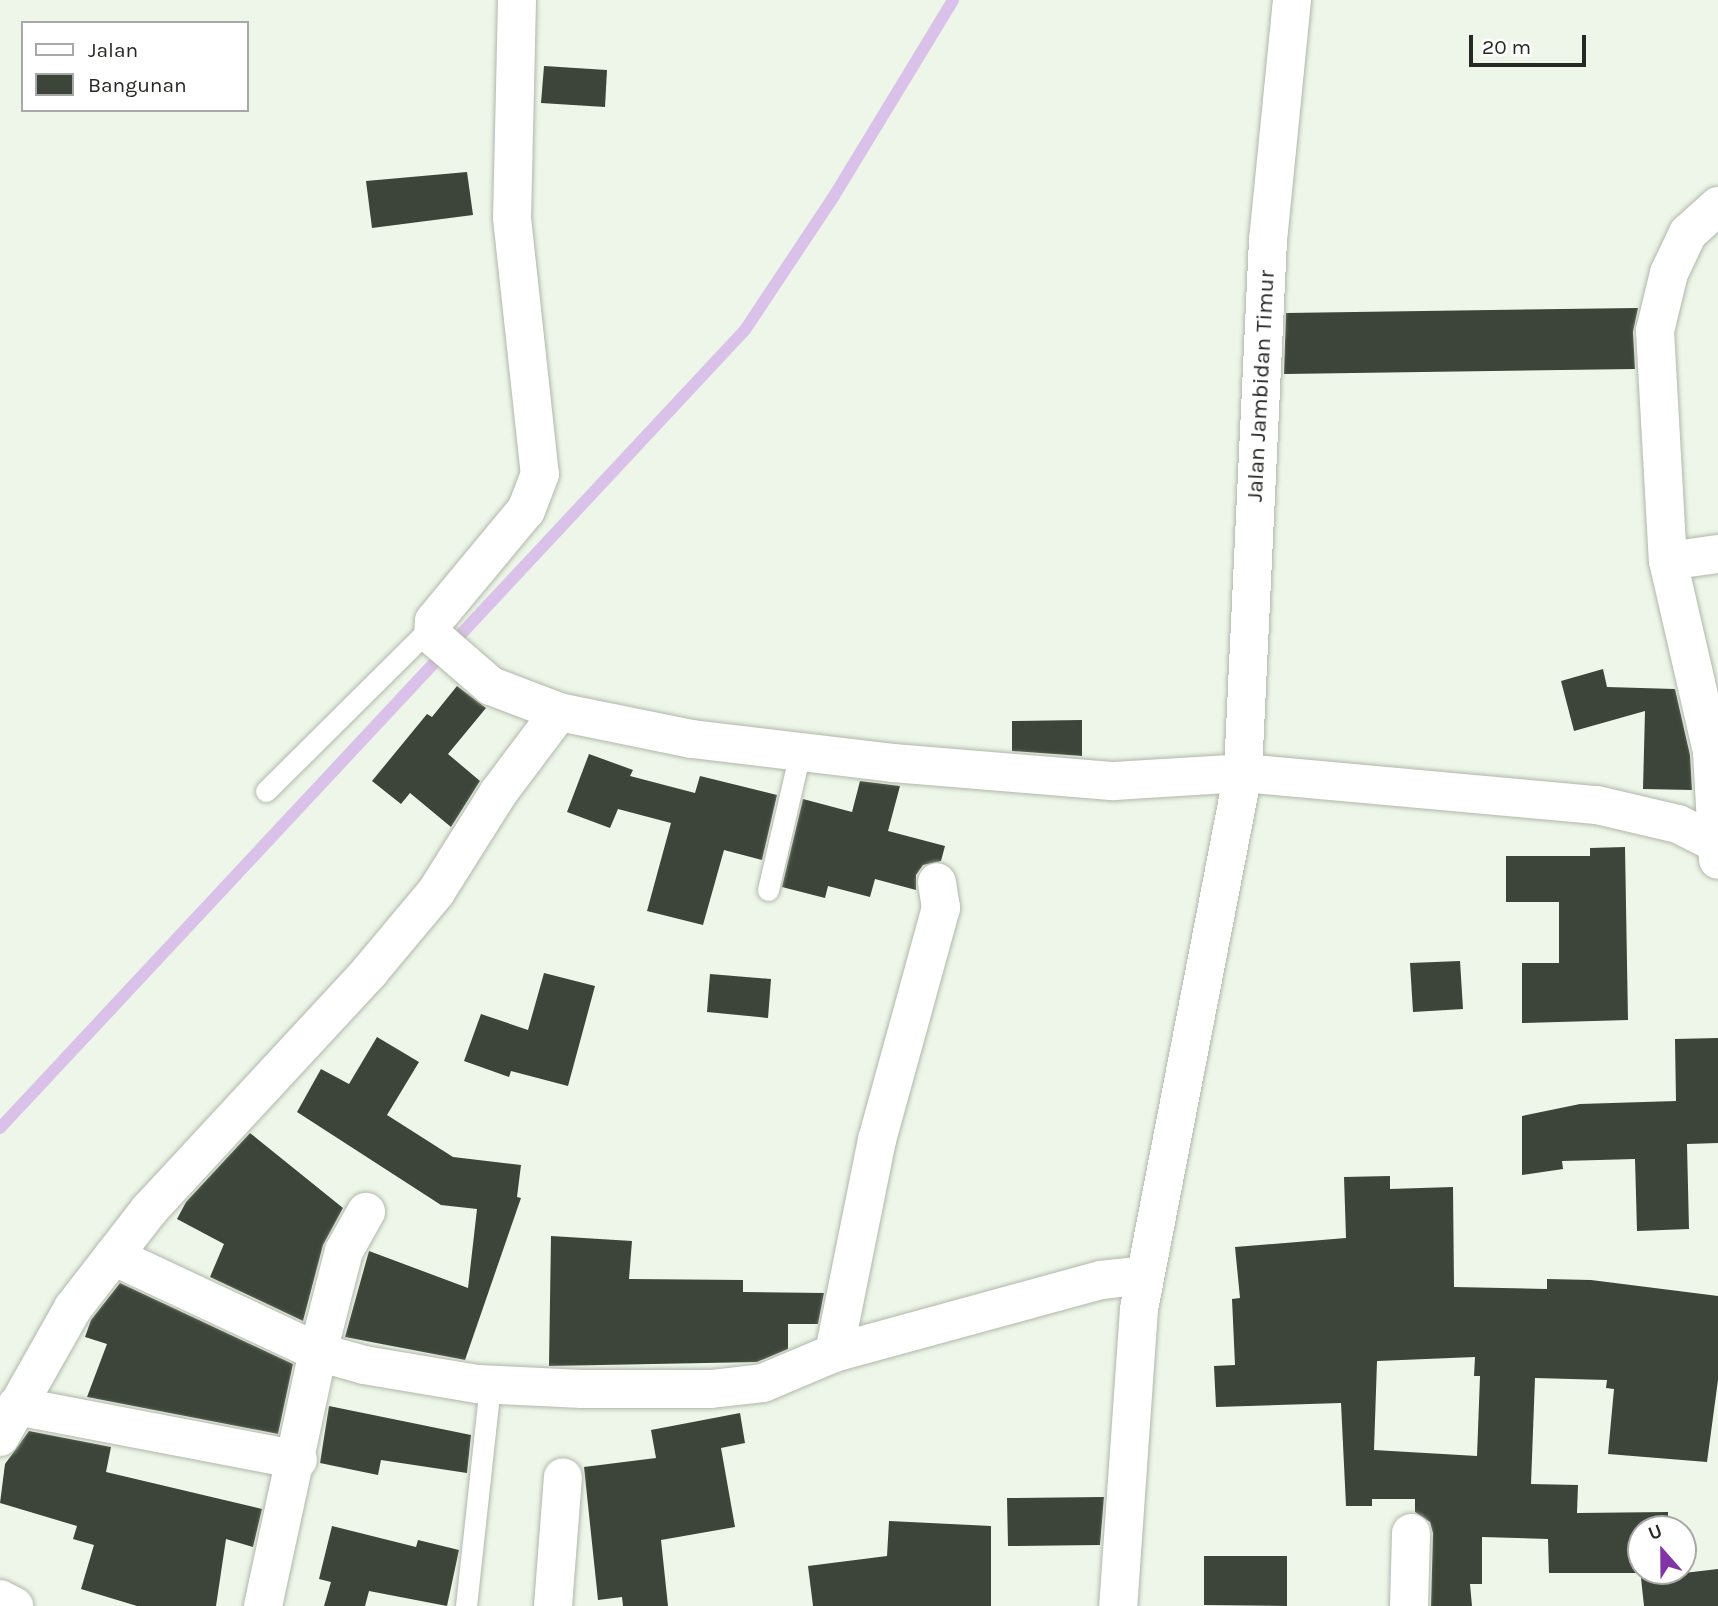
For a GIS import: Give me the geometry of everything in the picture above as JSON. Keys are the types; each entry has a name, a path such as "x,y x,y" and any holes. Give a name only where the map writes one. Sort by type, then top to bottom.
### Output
{"street":[{"path":"517,0 512,218 540,474 526,510 438,639 491,686 559,712 692,739 800,752 1114,781 1243,774 1597,805 1678,824 1717,849"},
{"name":"Jalan Jambidan Timur","path":"1118,1606 1145,1275 1243,774 1268,240 1292,0"},
{"path":"1717,849 1712,752 1668,561 1656,331 1669,273 1688,233 1718,206"},
{"path":"1668,561 1718,554"},
{"path":"298,1460 8,1421 73,1308 113,1256 149,1210 370,971 436,892 499,792 559,712"},
{"path":"834,1353 877,1140 942,908 937,882"},
{"path":"263,1606 298,1460 318,1352 344,1251 366,1212"},
{"path":"113,1256 318,1352 364,1365 490,1384 711,1389 763,1383 834,1353 1101,1280 1145,1275"},
{"path":"553,1606 563,1477"},
{"path":"1409,1606 1410,1533"},
{"path":"0,1599 15,1606"}],"lane":[{"path":"266,791 438,639"},
{"path":"768,890 800,752"},
{"path":"466,1606 490,1384"}],"building":[{"path":"544,66 607,70 605,107 541,103"},
{"path":"467,172 473,215 372,228 366,181"},
{"path":"1638,308 1633,332 1635,369 1284,374 1286,313"},
{"path":"1603,669 1607,687 1675,689 1690,755 1692,790 1643,789 1645,711 1574,731 1561,681"},
{"path":"457,686 486,708 448,754 480,781 451,827 410,793 401,804 372,781 427,714 432,717"},
{"path":"1082,720 1082,756 1012,751 1012,721"},
{"path":"589,754 633,770 630,776 695,793 700,776 777,795 762,860 724,850 703,925 647,911 671,823 618,809 610,828 567,812"},
{"path":"860,781 900,786 888,831 945,846 941,861 923,865 916,875 916,890 875,879 870,897 828,886 825,898 782,887 803,799 852,812"},
{"path":"1625,847 1628,1020 1522,1023 1522,963 1559,963 1559,902 1506,902 1506,856 1590,856 1590,848"},
{"path":"1460,961 1463,1009 1413,1012 1410,963"},
{"path":"544,973 595,986 568,1086 511,1071 509,1077 464,1061 481,1014 528,1030"},
{"path":"710,974 771,979 768,1018 707,1012"},
{"path":"377,1037 419,1062 387,1115 453,1157 521,1165 517,1197 521,1198 465,1360 345,1337 369,1251 468,1288 477,1209 441,1205 297,1112 321,1069 349,1084"},
{"path":"1718,1038 1718,1143 1687,1144 1689,1229 1637,1231 1635,1159 1562,1161 1563,1169 1522,1175 1522,1116 1580,1104 1676,1101 1675,1039"},
{"path":"250,1133 343,1208 323,1245 303,1321 210,1277 224,1244 177,1219 186,1202"},
{"path":"1390,1176 1390,1189 1453,1187 1454,1287 1547,1289 1547,1279 1591,1280 1718,1296 1718,1380 1707,1462 1608,1454 1614,1389 1606,1388 1607,1380 1535,1378 1531,1484 1578,1485 1577,1513 1668,1512 1668,1515 1627,1515 1627,1573 1549,1573 1548,1539 1482,1537 1482,1584 1470,1584 1472,1606 1431,1606 1433,1533 1430,1522 1415,1512 1415,1499 1372,1499 1372,1506 1346,1506 1341,1403 1216,1407 1214,1366 1235,1365 1232,1299 1240,1298 1235,1247 1346,1238 1344,1177","holes":["1475,1357 1474,1376 1480,1376 1477,1456 1374,1450 1377,1361"]},
{"path":"551,1236 632,1241 629,1279 743,1280 743,1292 824,1293 818,1324 788,1324 788,1349 757,1362 549,1366"},
{"path":"120,1283 293,1364 278,1434 87,1397 107,1344 85,1337 91,1320"},
{"path":"329,1406 471,1435 467,1473 381,1460 378,1475 320,1463"},
{"path":"740,1413 745,1443 721,1448 735,1527 661,1540 668,1606 623,1606 622,1597 598,1600 584,1467 656,1458 651,1430"},
{"path":"29,1431 111,1447 106,1472 262,1509 253,1547 226,1539 216,1606 137,1606 81,1589 94,1545 73,1539 77,1526 0,1503 5,1464"},
{"path":"1104,1497 1100,1545 1008,1546 1007,1498"},
{"path":"889,1521 991,1526 991,1606 813,1606 808,1566 887,1556"},
{"path":"332,1526 416,1547 418,1540 459,1550 447,1606 369,1591 365,1606 324,1606 331,1582 319,1579"},
{"path":"1204,1556 1287,1556 1287,1606 1204,1605"},
{"path":"1718,1569 1718,1606 1644,1606 1642,1585 1697,1585 1697,1571"}],"waterway":[{"path":"0,1128 745,330 834,196 953,0"}]}
